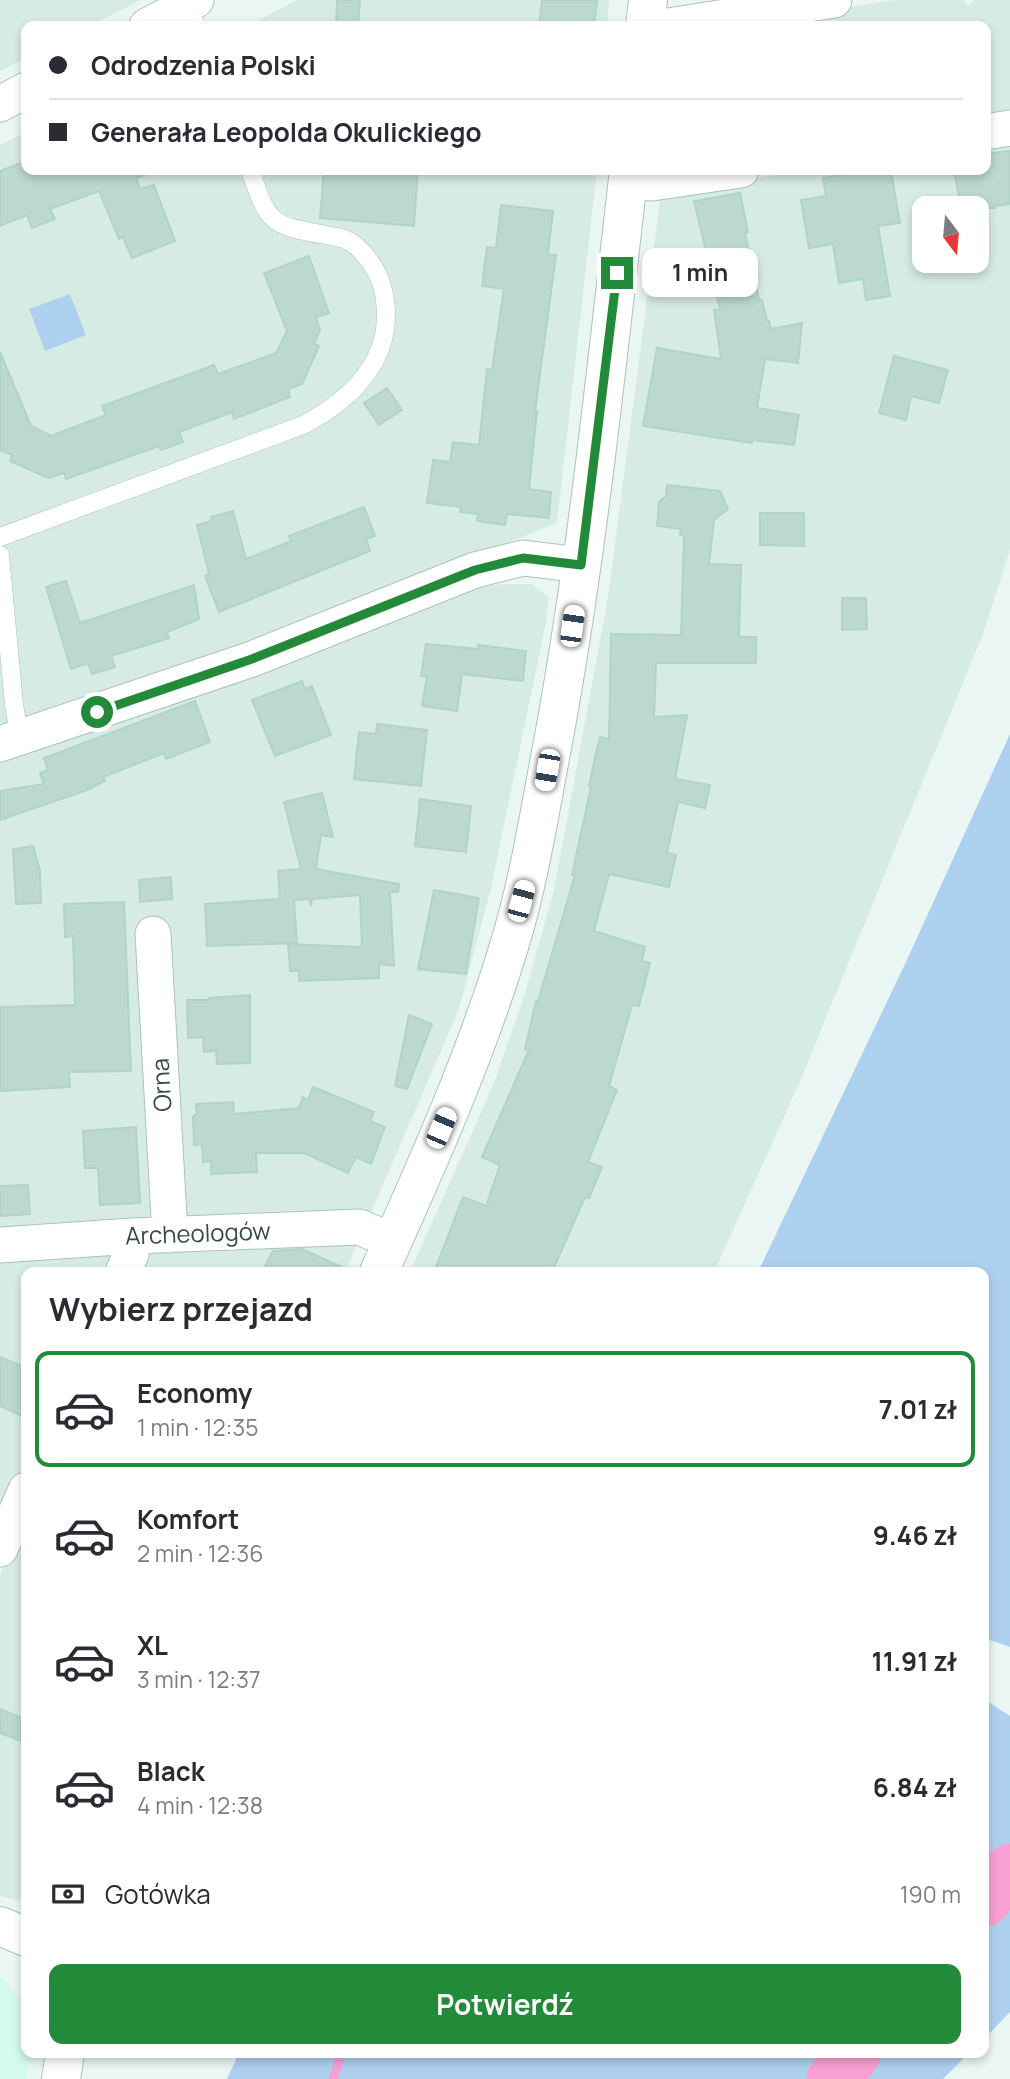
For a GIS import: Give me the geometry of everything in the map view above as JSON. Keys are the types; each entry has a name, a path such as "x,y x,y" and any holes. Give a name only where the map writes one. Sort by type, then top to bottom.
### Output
{"street":[{"path":"654,21 834,0"},
{"path":"161,21 193,10"},
{"path":"0,104 21,93"},
{"path":"991,131 1010,128"},
{"path":"386,1256 460,1083 510,942 527,881 567,663 628,176 652,183 707,175"},
{"path":"10,741 252,659 475,570 523,558 581,565"},
{"name":"Orna","path":"153,934 170,1235"},
{"name":"Archeologów","path":"0,1245 133,1236 359,1227 386,1256"},
{"path":"126,1267 133,1236"},
{"path":"0,1549 21,1501"},
{"path":"0,1926 21,1935"},
{"path":"61,2079 64,2058"}],"lane":[{"path":"0,537 303,425 347,397 372,367 383,341 387,310 384,290 369,261 356,246 345,239 280,225 268,215 252,175"},
{"path":"0,555 14,705 10,741"}],"shaded area":[{"path":"0,0 141,0 99,21 21,21 21,60 0,71"},
{"path":"297,0 609,0 607,21 257,21"},
{"path":"895,0 963,0 968,6 974,0 1010,0 1010,118 991,121 991,21 765,21"},
{"path":"21,134 21,175 596,175 557,523 306,623 0,730 0,145"},
{"path":"1010,137 1010,549 983,634 798,1086 716,1267 412,1267 494,1083 525,994 554,890 608,597 661,193 775,175 991,175 991,140"},
{"path":"70,294 86,335 45,351 29,309"},
{"path":"503,584 532,584 549,598 491,888 459,1009 369,1217 300,1220 299,1210 0,1232 0,760 39,749 227,683 457,590"},
{"path":"1010,734 1010,1647 989,1640 989,1267 760,1267 906,962"},
{"path":"359,1240 347,1267 138,1267 144,1255 163,1246"},
{"path":"116,1243 111,1267 21,1267 21,1472 0,1520 0,1253"},
{"path":"21,1528 21,1900 18,1900 0,1896 0,1576"},
{"path":"989,1702 1010,1716 1010,2012 989,2034"},
{"path":"0,1975 21,2000 21,2058 30,2058 26,2079 0,2079"},
{"path":"237,2058 964,2058 943,2079 227,2079"}],"building":[{"path":"337,0 360,0 358,21 336,21"},
{"path":"542,0 597,0 595,21 540,21"},
{"path":"1010,151 1010,204 989,208 989,196 959,196 955,175 991,175 991,153"},
{"path":"21,163 21,175 144,175 136,178 140,189 154,185 175,241 132,258 123,237 119,239 99,191 50,209 55,219 32,228 27,215 0,226 0,171"},
{"path":"324,175 418,175 414,226 320,218"},
{"path":"841,175 892,175 900,223 878,226 890,296 866,300 863,279 839,283 833,244 809,248 801,200 826,196 823,178"},
{"path":"740,193 759,300 762,300 767,321 771,329 802,323 798,363 765,359 757,408 799,415 794,445 752,440 752,443 643,426 657,348 721,359 714,310 720,309 694,201"},
{"path":"501,205 553,211 548,254 556,255 535,411 529,489 551,492 549,518 507,514 505,525 477,521 478,514 460,512 461,507 427,503 433,460 450,462 453,442 479,445 487,369 492,370 504,289 482,286 487,247 496,248"},
{"path":"309,256 329,313 316,317 320,330 314,344 319,346 302,384 288,389 290,397 234,419 232,412 179,432 183,442 161,450 159,446 66,479 64,473 48,478 10,461 12,455 0,450 0,352 31,426 51,436 106,415 102,406 214,365 218,374 276,353 287,331 264,273"},
{"path":"894,356 948,370 939,403 911,396 906,420 879,413"},
{"path":"387,388 402,410 379,425 364,403"},
{"path":"667,485 720,491 728,509 714,520 709,564 741,565 739,637 756,637 756,663 656,663 654,717 687,715 675,779 710,785 705,808 678,802 667,853 676,855 669,887 609,874 594,931 645,947 642,961 650,963 639,1006 632,1005 609,1086 617,1090 588,1162 602,1167 589,1198 585,1197 554,1267 436,1267 463,1197 486,1206 500,1165 482,1157 529,1050 525,1049 536,1001 575,875 572,875 600,737 609,739 611,634 681,635 684,535 680,535 681,529 657,526 659,502 666,496"},
{"path":"364,507 375,536 366,539 370,551 219,612 205,576 209,574 197,525 212,521 211,517 233,511 246,559 291,541 289,536"},
{"path":"760,513 804,513 804,546 760,545"},
{"path":"66,581 80,623 194,585 199,619 167,632 169,638 111,656 115,667 92,674 88,663 71,669 46,587"},
{"path":"842,598 866,598 867,629 842,630"},
{"path":"426,644 479,649 478,645 526,651 523,681 462,674 457,711 422,706 427,677 421,676"},
{"path":"302,681 305,689 312,686 331,735 275,756 252,700"},
{"path":"195,701 210,742 166,759 164,753 103,777 105,781 87,790 0,820 0,791 44,784 40,773 48,770 44,758"},
{"path":"377,724 427,730 421,786 354,779 359,732 376,734"},
{"path":"322,793 333,837 321,835 316,869 399,884 398,892 390,892 394,966 379,964 379,978 299,981 299,971 290,971 288,944 362,947 360,895 312,899 311,906 309,899 294,900 297,943 207,946 205,904 280,899 278,871 301,869 284,802"},
{"path":"420,799 471,806 466,852 415,846"},
{"path":"33,846 40,871 41,903 16,904 13,849"},
{"path":"171,877 172,899 140,902 139,880"},
{"path":"434,890 479,898 466,974 418,969"},
{"path":"124,902 131,1071 69,1072 70,1087 0,1091 0,1007 75,1005 73,936 65,937 64,904"},
{"path":"250,995 250,1063 217,1064 216,1051 204,1052 203,1037 188,1038 187,1000"},
{"path":"409,1015 432,1024 407,1089 395,1086"},
{"path":"313,1087 374,1112 370,1121 385,1127 371,1164 356,1157 348,1173 304,1153 256,1153 257,1172 211,1174 211,1161 203,1162 202,1144 194,1145 193,1117 197,1113 196,1104 233,1102 234,1114 299,1108 303,1097 308,1100"},
{"path":"136,1127 140,1203 100,1205 98,1168 85,1168 83,1131"},
{"path":"28,1185 30,1214 0,1216 0,1186"},
{"path":"302,1249 342,1267 265,1267 273,1251"},
{"path":"0,1357 21,1366 21,1416 0,1406"},
{"path":"0,1709 21,1718 21,1741 0,1733"}],"waterway":[{"path":"989,1895 1010,1870"},
{"path":"333,2079 340,2058"},
{"path":"833,2079 851,2058"}],"route":[{"path":"97,712 252,659 475,570 523,558 581,565 617,273"}]}
